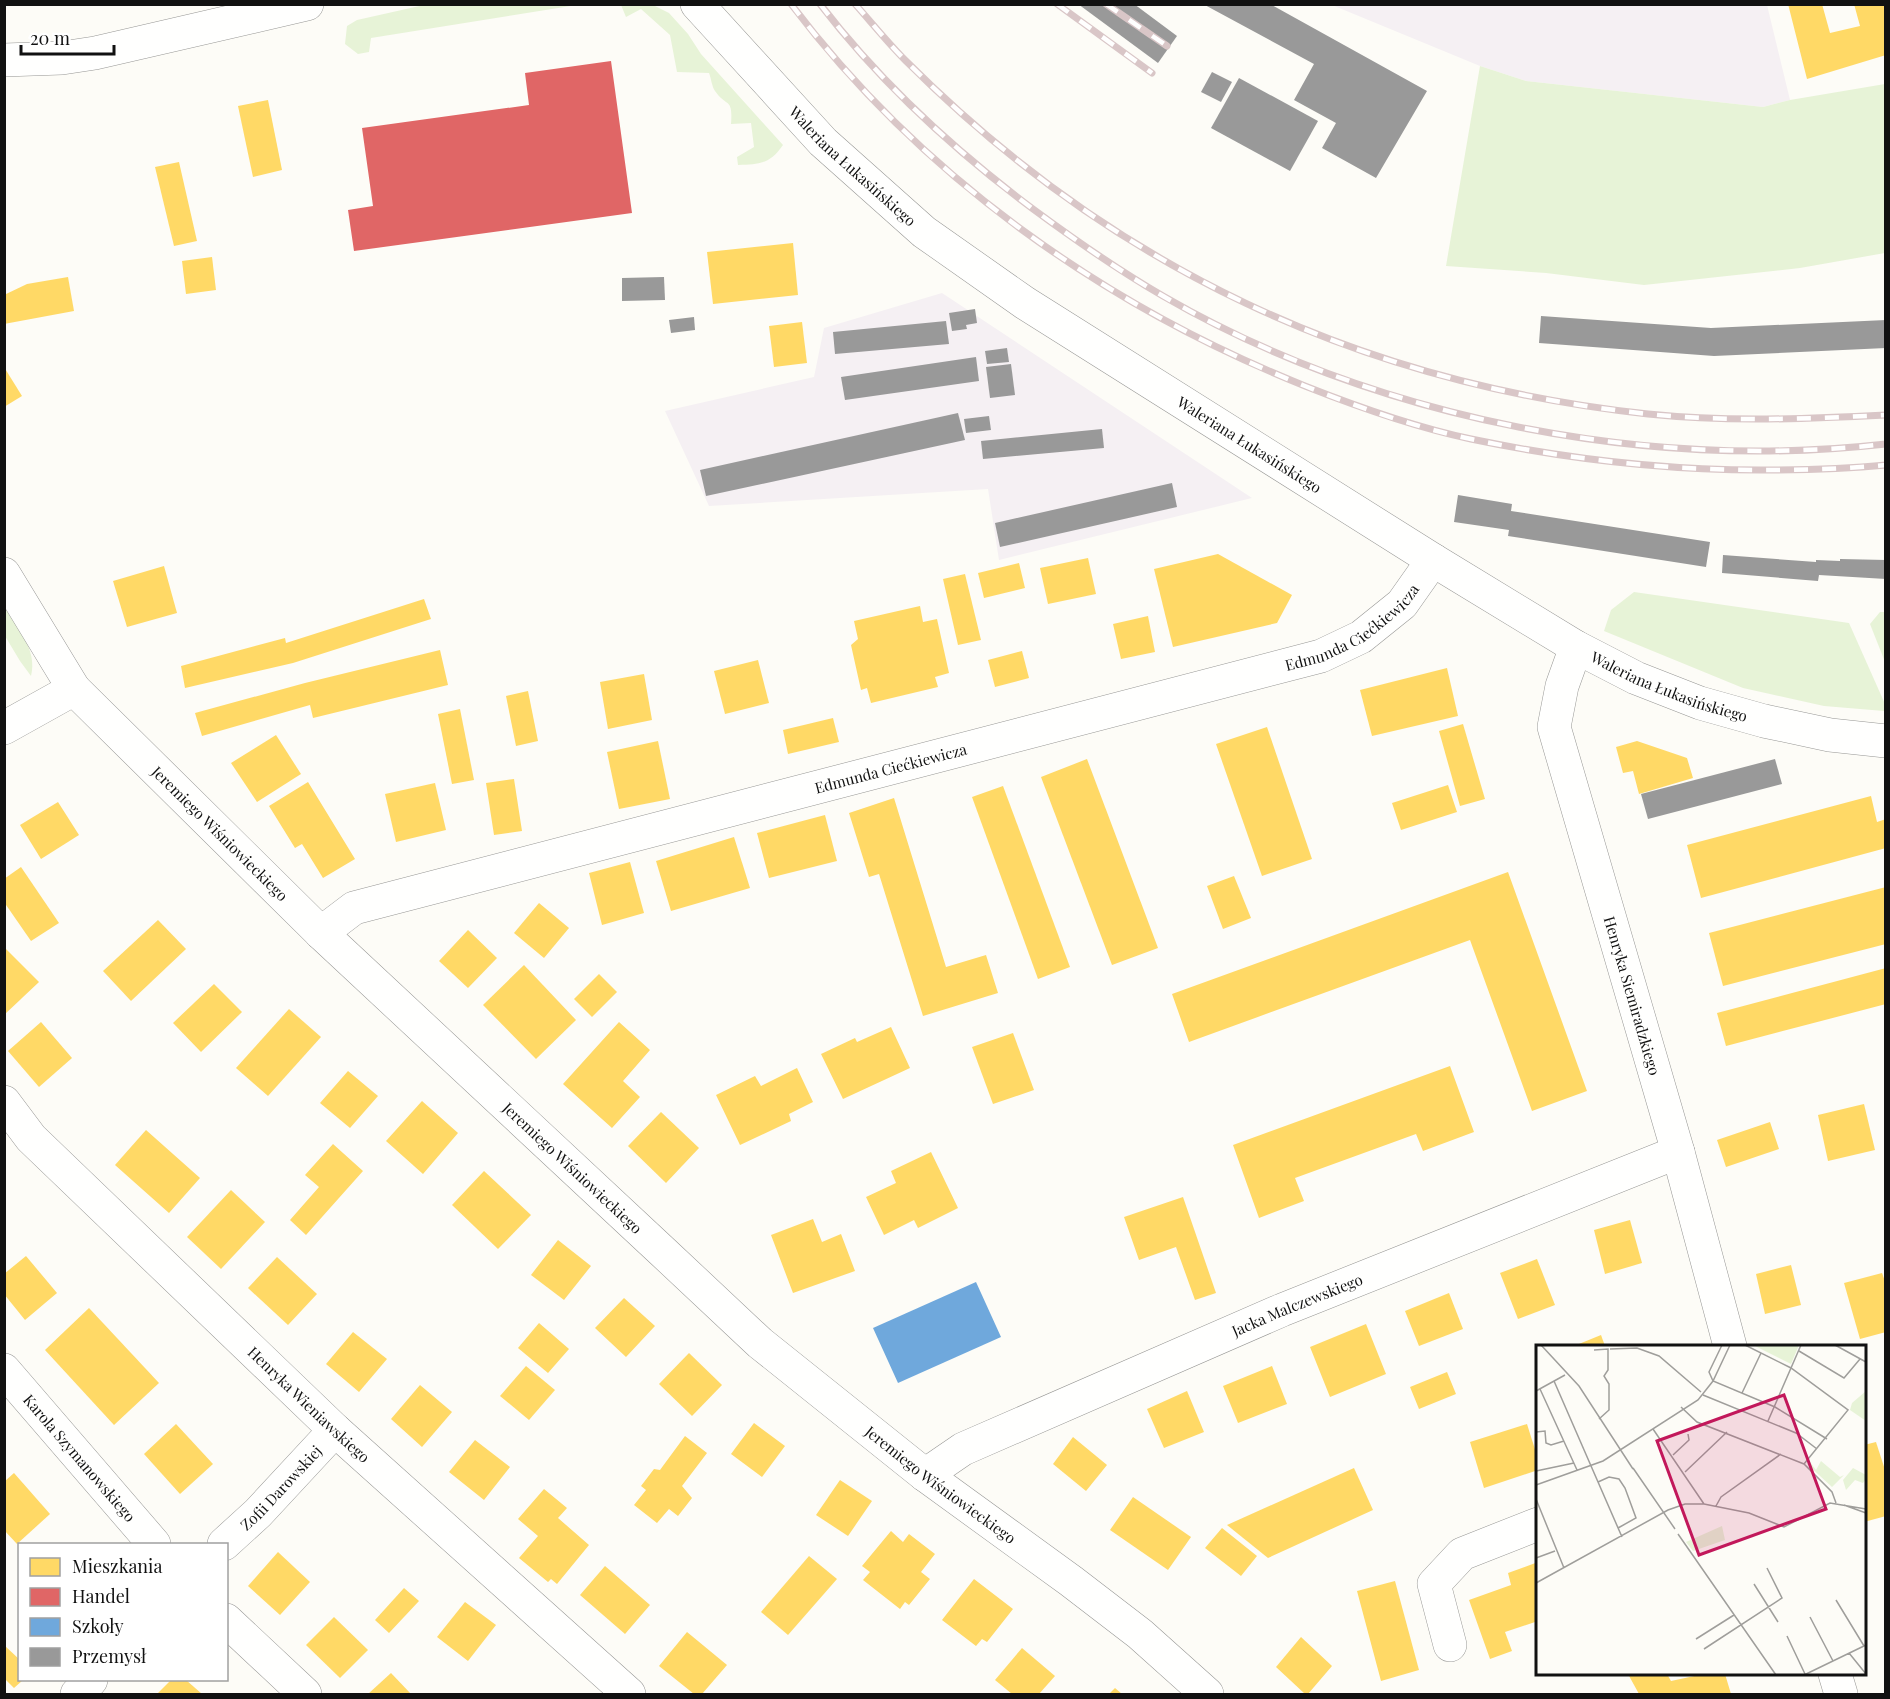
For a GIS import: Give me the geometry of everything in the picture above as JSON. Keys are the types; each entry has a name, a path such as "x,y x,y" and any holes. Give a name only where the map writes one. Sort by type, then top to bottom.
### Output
{"street":[{"path":"4,60 62,58 95,53 307,4"},
{"name":"Waleriana Łukasińskiego","path":"697,4 823,142 924,232 1025,303 1433,560 1576,647 1636,678 1700,703 1764,721 1819,732 1886,741"},
{"name":"Edmunda Ciećkiewicza","path":"321,933 354,908 1321,656 1361,637 1402,604 1433,560"},
{"name":"Jeremiego Wiśniowieckiego","path":"4,574 74,689 321,933 760,1343 925,1475 1140,1634 1207,1695"},
{"name":"Henryka Siemiradzkiego","path":"1576,647 1562,686 1554,727 1677,1152 1729,1345"},
{"path":"4,728 74,689"},
{"name":"Henryka Wieniawskiego","path":"4,1102 31,1138 335,1430 629,1695"},
{"name":"Jacka Malczewskiego","path":"925,1475 963,1449 1282,1310 1677,1152"},
{"name":"Karola Szymanowskiego","path":"4,1370 152,1543"},
{"name":"Zofii Darowskiej","path":"226,1543 258,1513 335,1430"},
{"path":"1450,1645 1434,1584 1462,1554 1536,1525"},
{"path":"228,1622 305,1695"},
{"path":"1835,1675 1841,1695"},
{"path":"77,1695 90,1681"}],"shaded area":[{"path":"1332,5 1767,5 1790,100 1763,107 1526,81 1480,66"},
{"path":"942,293 1252,498 999,560 988,489 709,506 665,411 814,377 824,328"}],"green space":[{"path":"424,5 577,5 371,38 369,52 358,54 345,44 347,26 357,20"},
{"path":"621,5 653,5 669,13 688,34 701,54 783,145 774,156 764,162 738,165 737,157 754,147 751,123 731,124 730,106 715,91 709,73 677,72 670,35 641,9 626,17"},
{"path":"1480,66 1526,81 1763,107 1790,100 1885,84 1885,253 1800,268 1644,285 1546,273 1446,266"},
{"path":"1634,592 1849,623 1885,704 1884,711 1824,706 1743,688 1604,631 1611,610"},
{"path":"4,606 29,648 32,657 31,676 5,636"},
{"path":"1880,612 1885,612 1885,662 1870,624"}],"building: Mieszkania":[{"path":"1788,4 1822,4 1830,33 1860,26 1854,4 1886,4 1886,55 1807,79"},
{"path":"268,100 282,170 253,177 238,106"},
{"path":"179,162 197,241 174,246 155,167"},
{"path":"793,243 798,295 713,304 707,252"},
{"path":"212,257 216,290 186,294 182,261"},
{"path":"68,277 74,311 4,324 4,295 27,284"},
{"path":"802,322 807,363 774,367 769,326"},
{"path":"4,367 22,396 4,407"},
{"path":"1218,554 1292,595 1277,623 1173,647 1154,569"},
{"path":"1088,558 1096,594 1048,604 1040,568"},
{"path":"1019,563 1025,588 984,598 978,573"},
{"path":"164,566 177,613 127,627 113,581"},
{"path":"965,574 981,640 958,645 943,579"},
{"path":"424,599 431,619 293,663 185,688 181,666 285,638 286,643"},
{"path":"920,606 923,622 937,619 949,673 935,677 938,687 871,703 867,688 861,690 851,645 858,639 854,621"},
{"path":"1148,616 1155,652 1121,659 1113,624"},
{"path":"440,650 448,685 313,718 310,705 202,736 195,713"},
{"path":"1022,651 1029,678 995,687 988,660"},
{"path":"758,660 769,703 725,714 714,671"},
{"path":"1447,668 1458,716 1372,736 1360,690"},
{"path":"644,674 652,720 608,729 600,682"},
{"path":"528,691 538,741 516,746 506,696"},
{"path":"460,709 474,780 452,784 438,714"},
{"path":"833,718 839,742 788,754 783,730"},
{"path":"1463,724 1485,799 1460,806 1439,731"},
{"path":"1267,727 1312,859 1262,876 1216,744"},
{"path":"276,735 301,774 257,802 231,763"},
{"path":"658,741 670,799 619,809 607,752"},
{"path":"1637,741 1687,758 1693,778 1639,794 1633,771 1623,773 1616,747"},
{"path":"1087,759 1158,948 1112,965 1041,777"},
{"path":"514,779 522,831 494,835 486,783"},
{"path":"308,782 355,859 323,878 302,844 295,848 269,806"},
{"path":"435,783 446,830 396,842 385,794"},
{"path":"1448,785 1457,812 1401,830 1392,803"},
{"path":"1003,786 1070,967 1038,979 972,797"},
{"path":"1871,796 1877,822 1886,819 1886,848 1701,898 1687,845"},
{"path":"894,798 946,967 986,955 998,993 923,1016 879,874 869,877 849,813"},
{"path":"58,802 79,835 41,859 20,825"},
{"path":"825,815 837,861 769,878 757,833"},
{"path":"734,837 750,888 671,911 656,861"},
{"path":"630,862 644,913 602,925 589,873"},
{"path":"21,867 59,923 31,941 4,902 4,879"},
{"path":"1508,872 1587,1091 1532,1111 1470,940 1189,1042 1172,994"},
{"path":"1234,876 1251,918 1223,929 1207,886"},
{"path":"1886,887 1886,944 1723,986 1709,933"},
{"path":"539,903 569,928 544,958 514,933"},
{"path":"158,920 186,949 131,1001 103,971"},
{"path":"468,930 497,958 468,988 439,961"},
{"path":"4,947 39,982 4,1015"},
{"path":"524,965 576,1020 536,1059 483,1005"},
{"path":"1886,968 1886,1004 1726,1046 1717,1013"},
{"path":"599,974 617,992 592,1017 574,999"},
{"path":"214,984 242,1012 201,1052 173,1023"},
{"path":"289,1009 321,1037 268,1096 236,1068"},
{"path":"41,1022 72,1058 39,1087 8,1051"},
{"path":"619,1022 650,1050 623,1081 640,1097 612,1128 563,1084"},
{"path":"891,1027 910,1068 843,1099 821,1054 855,1038 857,1042"},
{"path":"1013,1033 1034,1090 993,1104 972,1047"},
{"path":"1450,1066 1474,1132 1423,1151 1416,1134 1295,1178 1304,1201 1259,1218 1233,1145"},
{"path":"797,1068 813,1102 789,1114 791,1121 740,1145 716,1095 755,1076 761,1086"},
{"path":"348,1071 378,1096 350,1128 320,1103"},
{"path":"422,1101 458,1133 423,1174 386,1141"},
{"path":"1864,1104 1875,1150 1828,1161 1818,1115"},
{"path":"661,1112 699,1148 666,1183 628,1146"},
{"path":"1770,1122 1779,1149 1726,1167 1717,1140"},
{"path":"146,1130 200,1178 169,1213 115,1165"},
{"path":"333,1144 363,1171 306,1235 290,1220 319,1187 305,1175"},
{"path":"931,1152 958,1208 918,1228 914,1220 884,1235 866,1197 896,1183 891,1171"},
{"path":"484,1171 531,1215 498,1249 452,1205"},
{"path":"231,1190 265,1222 221,1269 187,1237"},
{"path":"1183,1197 1216,1293 1195,1300 1176,1247 1139,1260 1124,1217"},
{"path":"813,1219 822,1242 841,1234 855,1271 793,1293 771,1235"},
{"path":"1630,1220 1642,1263 1605,1274 1594,1230"},
{"path":"558,1240 591,1266 564,1300 531,1275"},
{"path":"26,1256 57,1293 25,1320 4,1294 4,1274"},
{"path":"277,1257 317,1294 288,1325 248,1288"},
{"path":"1537,1259 1555,1305 1518,1319 1500,1273"},
{"path":"1791,1265 1801,1305 1765,1314 1756,1274"},
{"path":"1882,1273 1886,1284 1886,1332 1860,1339 1844,1283"},
{"path":"1449,1293 1463,1329 1419,1346 1405,1311"},
{"path":"624,1298 655,1326 626,1357 595,1328"},
{"path":"89,1308 159,1383 114,1425 45,1350"},
{"path":"539,1323 569,1349 548,1373 518,1348"},
{"path":"1366,1324 1386,1374 1330,1397 1310,1347"},
{"path":"353,1332 387,1359 359,1392 326,1364"},
{"path":"1601,1335 1605,1345 1576,1345"},
{"path":"689,1353 722,1385 692,1416 659,1384"},
{"path":"526,1366 555,1390 529,1420 500,1396"},
{"path":"1272,1366 1287,1404 1238,1423 1223,1386"},
{"path":"1447,1372 1456,1394 1419,1409 1410,1387"},
{"path":"420,1385 452,1412 422,1447 391,1419"},
{"path":"1187,1391 1204,1432 1164,1448 1147,1409"},
{"path":"754,1423 785,1446 762,1477 731,1454"},
{"path":"176,1424 213,1464 180,1494 144,1454"},
{"path":"1527,1424 1536,1453 1536,1471 1484,1488 1470,1442"},
{"path":"685,1436 707,1453 682,1486 692,1498 678,1516 669,1509 657,1523 634,1505 646,1490 641,1486 654,1469 660,1470"},
{"path":"1073,1437 1107,1465 1086,1491 1053,1464"},
{"path":"475,1440 510,1467 484,1500 449,1472"},
{"path":"1876,1442 1886,1473 1886,1516 1866,1521 1866,1444"},
{"path":"1354,1468 1373,1510 1268,1558 1227,1525"},
{"path":"14,1473 50,1514 17,1544 4,1530 4,1482"},
{"path":"840,1480 872,1501 848,1536 816,1515"},
{"path":"544,1489 567,1508 558,1518 589,1545 557,1584 551,1579 548,1582 519,1558 538,1536 518,1519"},
{"path":"1133,1497 1191,1537 1168,1570 1110,1530"},
{"path":"1222,1528 1257,1556 1241,1576 1205,1548"},
{"path":"891,1531 903,1542 909,1534 935,1554 921,1572 930,1579 909,1605 905,1602 900,1609 863,1580 870,1572 862,1566"},
{"path":"278,1552 310,1582 280,1615 248,1586"},
{"path":"809,1556 837,1579 788,1635 761,1612"},
{"path":"1536,1563 1536,1622 1505,1632 1512,1651 1490,1659 1469,1600 1511,1585 1508,1573"},
{"path":"605,1566 650,1605 625,1634 580,1595"},
{"path":"974,1579 1013,1609 987,1642 982,1639 976,1646 942,1620"},
{"path":"1395,1581 1419,1670 1381,1681 1357,1591"},
{"path":"404,1588 419,1601 389,1633 375,1620"},
{"path":"465,1602 496,1625 468,1661 437,1637"},
{"path":"334,1617 368,1650 340,1678 306,1645"},
{"path":"687,1632 727,1665 702,1694 694,1694 659,1666"},
{"path":"1301,1637 1332,1666 1308,1694 1305,1694 1276,1667"},
{"path":"4,1645 18,1658 18,1681 22,1681 14,1688 4,1678"},
{"path":"1022,1648 1055,1676 1039,1694 1012,1694 995,1680"},
{"path":"391,1673 411,1694 368,1694"},
{"path":"1629,1675 1668,1675 1671,1681 1699,1675 1725,1675 1731,1694 1639,1694"},
{"path":"170,1681 187,1681 202,1694 157,1694"},
{"path":"1115,1688 1122,1694 1109,1694"}],"building: Handel":[{"path":"611,61 632,213 354,251 348,210 373,206 362,128 529,105 525,73"}],"building: Szkoły":[{"path":"976,1282 1001,1337 898,1383 873,1328"}],"building: Przemysł":[{"path":"1078,4 1134,4 1177,36 1158,63"},
{"path":"1203,4 1270,4 1427,91 1376,178 1322,148 1336,123 1294,100 1314,64"},
{"path":"1212,72 1232,82 1221,102 1201,92"},
{"path":"1239,78 1318,121 1290,171 1211,128"},
{"path":"664,277 665,300 622,301 622,278"},
{"path":"975,309 977,323 966,325 967,329 952,331 949,313"},
{"path":"1541,316 1711,328 1886,320 1886,348 1714,356 1539,343"},
{"path":"694,317 695,330 671,333 669,320"},
{"path":"946,321 949,344 835,354 833,332"},
{"path":"1007,348 1009,362 987,364 985,351"},
{"path":"976,357 979,381 845,400 841,377"},
{"path":"1011,364 1015,395 990,398 986,367"},
{"path":"958,413 965,440 706,496 700,470"},
{"path":"989,416 991,430 966,433 964,419"},
{"path":"1102,429 1104,448 983,459 981,441"},
{"path":"1172,483 1177,507 1000,547 995,523"},
{"path":"1458,495 1512,504 1511,511 1710,542 1706,567 1508,536 1509,530 1454,522"},
{"path":"1723,555 1816,562 1816,560 1840,561 1840,559 1886,560 1886,579 1819,575 1818,581 1722,573"},
{"path":"1775,759 1782,784 1648,819 1641,794"}],"railway":[{"path":"791,4 842,67 898,125 958,180 1022,230 1089,276 1159,317 1231,354 1305,386 1428,429 1579,458 1688,468 1761,470 1886,465"},
{"path":"820,4 867,61 919,114 975,163 1049,221 1163,296 1245,338 1331,374 1421,404 1513,426 1607,441 1701,449 1794,450 1886,444"},
{"path":"855,4 906,61 985,134 1068,199 1155,255 1246,303 1340,343 1439,375 1541,398 1648,414 1737,419 1886,415"},
{"path":"1057,4 1152,73"},
{"path":"1106,4 1167,46"}]}
